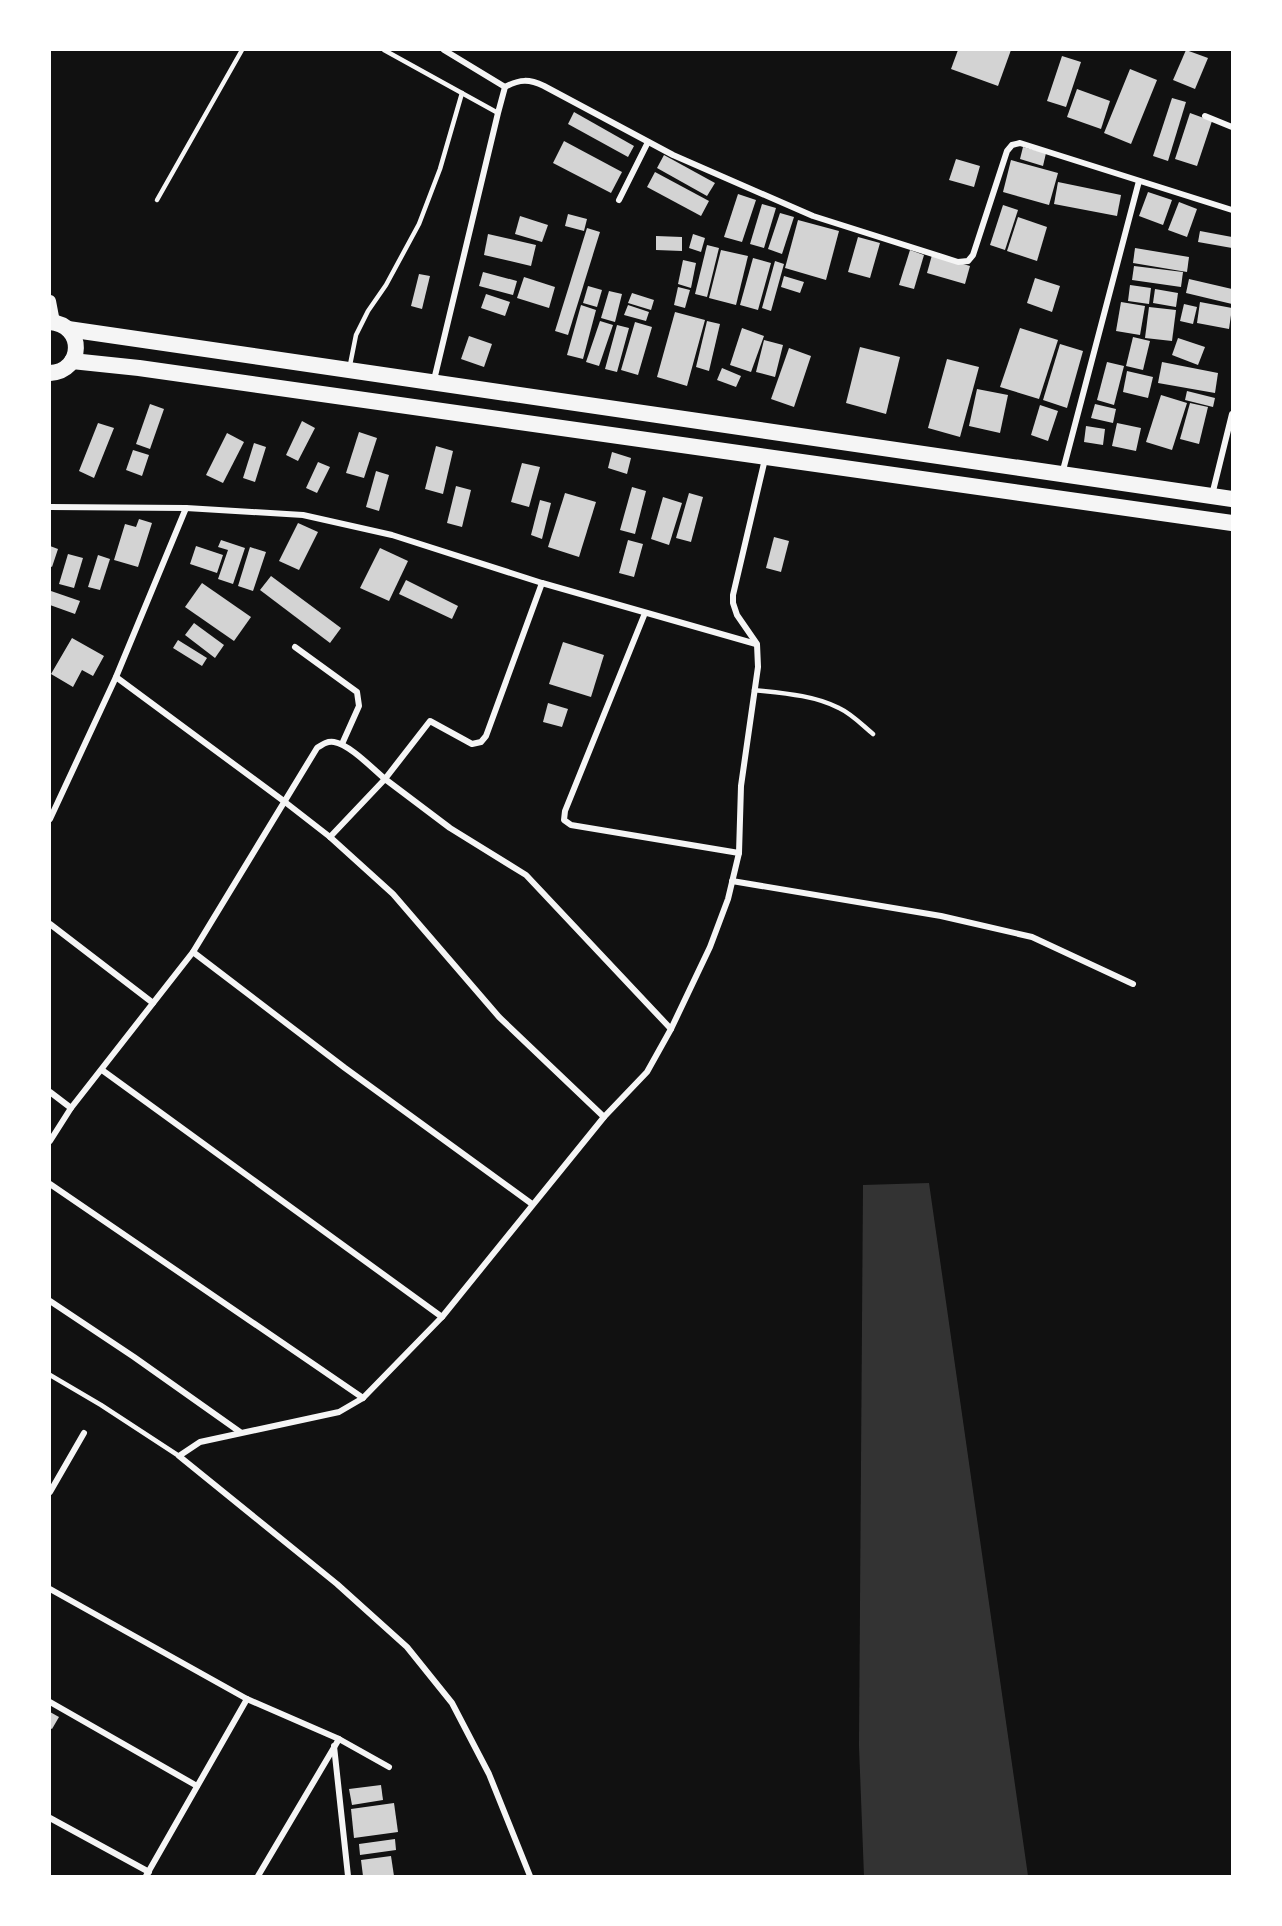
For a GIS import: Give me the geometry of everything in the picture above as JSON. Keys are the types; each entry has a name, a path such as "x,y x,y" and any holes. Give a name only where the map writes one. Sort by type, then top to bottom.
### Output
{"highway":[{"path":"57,324 349,371 1233,499"},
{"path":"50,373 61,371 72,361 76,347 74,337 57,324"},
{"path":"72,361 139,368 765,455 1233,523"}],"main road":[{"path":"50,301 57,324"}],"street":[{"path":"444,50 505,87"},
{"path":"505,87 523,80 535,82 673,155 813,216 958,262 968,261 973,255 1007,151 1012,145 1020,143 1233,210"},
{"path":"434,383 505,87"},
{"path":"1205,116 1233,127"},
{"path":"619,200 648,142"},
{"path":"1061,475 1139,182"},
{"path":"1212,495 1233,414"},
{"path":"530,1876 489,1774 452,1703 407,1647 337,1584 179,1456 200,1442 339,1412 363,1398 442,1317 604,1117 647,1072 671,1029 710,947 728,899 739,853 741,786 758,667 757,644 737,615 733,595 765,455"},
{"path":"50,507 186,508 303,515 346,523 392,535 542,583 757,644"},
{"path":"50,819 116,676 186,508"},
{"path":"330,837 385,779 430,721 472,744 481,742 486,736 542,583"},
{"path":"645,613 565,811 564,820 571,825 739,853"},
{"path":"295,647 357,692 359,705 342,744"},
{"path":"116,676 330,837 393,894 499,1017 604,1117"},
{"path":"50,1141 71,1108 193,952 317,748 325,743 342,744 450,828 525,875 671,1029"},
{"path":"732,881 941,916 1032,937 1133,984"},
{"path":"50,924 153,1003"},
{"path":"193,952 345,1068 532,1204"},
{"path":"102,1070 442,1317"},
{"path":"50,1092 71,1108"},
{"path":"50,1184 363,1398"},
{"path":"50,1301 240,1432"},
{"path":"50,1492 84,1434"},
{"path":"50,1588 247,1700 339,1738 389,1767"},
{"path":"50,1818 147,1874 247,1700"},
{"path":"50,1702 197,1786"},
{"path":"258,1876 339,1738"},
{"path":"334,1746 348,1876"}],"lane":[{"path":"157,200 242,50"},
{"path":"384,50 498,113"},
{"path":"349,371 356,335 368,311 386,285 418,224 440,169 462,93"},
{"path":"754,690 819,700 850,715 873,734"},
{"path":"50,1375 179,1456"}],"shaded area":[{"path":"929,1183 1028,1876 864,1876 859,1746 863,1185"}],"building":[{"path":"958,50 1011,50 998,86 951,69"},
{"path":"1186,50 1208,58 1195,89 1173,80"},
{"path":"1062,56 1081,62 1066,107 1047,101"},
{"path":"1130,69 1157,80 1131,144 1104,133"},
{"path":"1077,89 1110,101 1101,129 1067,117"},
{"path":"1172,98 1186,102 1168,161 1153,156"},
{"path":"574,112 634,146 628,157 568,124"},
{"path":"1190,113 1212,121 1197,166 1175,159"},
{"path":"564,141 622,172 611,193 553,163"},
{"path":"1023,147 1046,153 1043,166 1020,159"},
{"path":"664,155 715,183 707,196 657,168"},
{"path":"956,159 980,166 974,187 949,180"},
{"path":"1011,160 1058,173 1049,205 1003,192"},
{"path":"655,172 709,201 701,216 647,187"},
{"path":"1058,182 1121,195 1117,216 1054,204"},
{"path":"1148,192 1172,200 1163,225 1139,216"},
{"path":"738,194 756,200 742,242 724,237"},
{"path":"1179,202 1197,209 1187,237 1168,230"},
{"path":"762,204 776,208 764,248 750,244"},
{"path":"1003,205 1018,210 1005,250 990,245"},
{"path":"780,213 794,217 782,254 768,249"},
{"path":"568,214 587,219 584,231 565,226"},
{"path":"520,216 548,225 542,242 515,234"},
{"path":"1018,217 1047,227 1037,261 1007,251"},
{"path":"798,220 839,231 826,280 785,268"},
{"path":"587,228 600,232 568,335 555,331"},
{"path":"1200,231 1232,237 1232,248 1198,242"},
{"path":"488,234 536,245 531,266 484,255"},
{"path":"693,234 705,238 701,252 689,248"},
{"path":"656,236 682,237 682,251 656,250"},
{"path":"858,237 880,243 870,278 848,272"},
{"path":"707,245 719,248 707,297 695,294"},
{"path":"1135,248 1189,257 1187,272 1133,263"},
{"path":"721,250 748,256 736,305 709,298"},
{"path":"910,250 924,255 914,289 899,285"},
{"path":"932,255 970,266 965,284 927,273"},
{"path":"753,258 771,263 758,310 740,305"},
{"path":"683,260 696,263 691,288 678,284"},
{"path":"775,261 784,264 771,311 762,308"},
{"path":"1134,266 1183,272 1181,287 1132,280"},
{"path":"483,272 517,281 513,295 479,286"},
{"path":"419,274 430,276 422,309 411,306"},
{"path":"784,276 804,282 800,293 781,287"},
{"path":"524,277 555,287 549,308 517,298"},
{"path":"1035,278 1060,286 1052,312 1027,303"},
{"path":"1189,279 1232,289 1232,304 1186,293"},
{"path":"1130,285 1151,288 1149,304 1128,301"},
{"path":"588,286 602,290 597,307 583,303"},
{"path":"678,287 690,290 685,308 674,305"},
{"path":"1155,289 1178,293 1176,307 1153,303"},
{"path":"609,291 622,294 615,322 601,318"},
{"path":"632,293 654,300 651,310 628,303"},
{"path":"486,294 510,302 505,316 481,308"},
{"path":"1121,302 1145,306 1140,335 1116,331"},
{"path":"1200,302 1232,308 1229,329 1197,323"},
{"path":"1184,304 1197,307 1193,324 1180,321"},
{"path":"581,305 596,310 583,359 567,355"},
{"path":"628,305 649,312 646,321 624,315"},
{"path":"1149,307 1176,310 1172,341 1145,338"},
{"path":"675,312 705,320 687,386 657,377"},
{"path":"600,321 613,325 599,366 586,362"},
{"path":"707,321 720,324 709,371 696,367"},
{"path":"635,322 652,327 638,375 621,370"},
{"path":"617,325 629,328 617,372 605,369"},
{"path":"742,328 764,336 751,372 730,365"},
{"path":"1020,328 1058,340 1039,399 1000,387"},
{"path":"469,336 492,344 484,367 461,359"},
{"path":"1133,337 1150,341 1143,370 1126,366"},
{"path":"1178,338 1205,347 1198,365 1172,355"},
{"path":"764,340 783,345 775,377 756,372"},
{"path":"1060,344 1083,351 1067,408 1043,400"},
{"path":"860,347 900,357 886,414 846,403"},
{"path":"789,348 811,356 794,407 771,399"},
{"path":"947,359 979,367 960,437 928,428"},
{"path":"1107,362 1124,366 1114,405 1097,400"},
{"path":"1162,362 1218,373 1215,393 1158,383"},
{"path":"722,368 741,376 736,387 717,380"},
{"path":"1127,371 1153,377 1148,398 1123,392"},
{"path":"977,389 1008,395 1000,433 969,426"},
{"path":"1187,391 1215,398 1213,407 1185,400"},
{"path":"1161,395 1187,403 1172,450 1146,442"},
{"path":"1190,403 1208,407 1199,444 1180,439"},
{"path":"150,404 164,409 150,449 136,444"},
{"path":"1095,404 1116,409 1113,423 1091,418"},
{"path":"1040,405 1058,411 1048,441 1031,435"},
{"path":"302,421 315,428 298,461 286,455"},
{"path":"98,423 114,428 94,478 79,471"},
{"path":"1117,423 1141,428 1136,451 1112,446"},
{"path":"1086,426 1105,429 1103,445 1084,442"},
{"path":"359,432 377,438 364,478 346,473"},
{"path":"227,433 244,442 223,483 206,475"},
{"path":"254,443 266,447 255,482 243,478"},
{"path":"436,446 453,451 443,494 425,489"},
{"path":"133,450 149,455 142,476 126,470"},
{"path":"612,452 631,458 627,474 608,468"},
{"path":"318,462 330,467 317,493 306,488"},
{"path":"522,463 540,467 529,507 511,502"},
{"path":"376,471 389,475 379,511 366,507"},
{"path":"456,486 471,490 462,527 447,523"},
{"path":"632,487 646,491 635,534 620,530"},
{"path":"565,493 596,502 579,557 548,547"},
{"path":"689,493 703,497 691,542 676,538"},
{"path":"663,497 682,503 669,545 651,539"},
{"path":"540,500 551,503 542,539 531,535"},
{"path":"139,519 152,523 138,567 114,560 125,524 136,527"},
{"path":"298,523 318,532 299,570 279,561"},
{"path":"774,537 789,541 781,572 766,568"},
{"path":"221,540 245,548 233,584 218,579 228,550 218,547"},
{"path":"628,540 643,544 634,577 619,573"},
{"path":"50,546 58,549 52,567 50,566"},
{"path":"196,546 223,555 217,573 190,564"},
{"path":"250,547 266,552 253,591 238,586"},
{"path":"380,548 408,561 389,601 360,588"},
{"path":"68,554 83,558 74,588 59,584"},
{"path":"98,555 110,559 100,590 88,587"},
{"path":"271,576 341,628 330,643 260,590"},
{"path":"406,580 458,606 452,619 399,594"},
{"path":"202,583 251,617 234,641 185,607"},
{"path":"51,591 80,601 75,614 50,605"},
{"path":"194,623 224,645 215,658 185,635"},
{"path":"72,638 104,656 93,676 82,670 73,687 51,674"},
{"path":"178,640 207,658 202,666 173,648"},
{"path":"563,642 604,655 591,697 549,684"},
{"path":"548,703 568,709 562,727 543,722"},
{"path":"50,1712 59,1717 52,1729 50,1728"},
{"path":"381,1785 383,1800 352,1805 349,1789"},
{"path":"394,1803 398,1832 354,1838 351,1809"},
{"path":"395,1839 396,1850 360,1855 359,1844"},
{"path":"391,1856 394,1876 363,1876 361,1860"}]}
